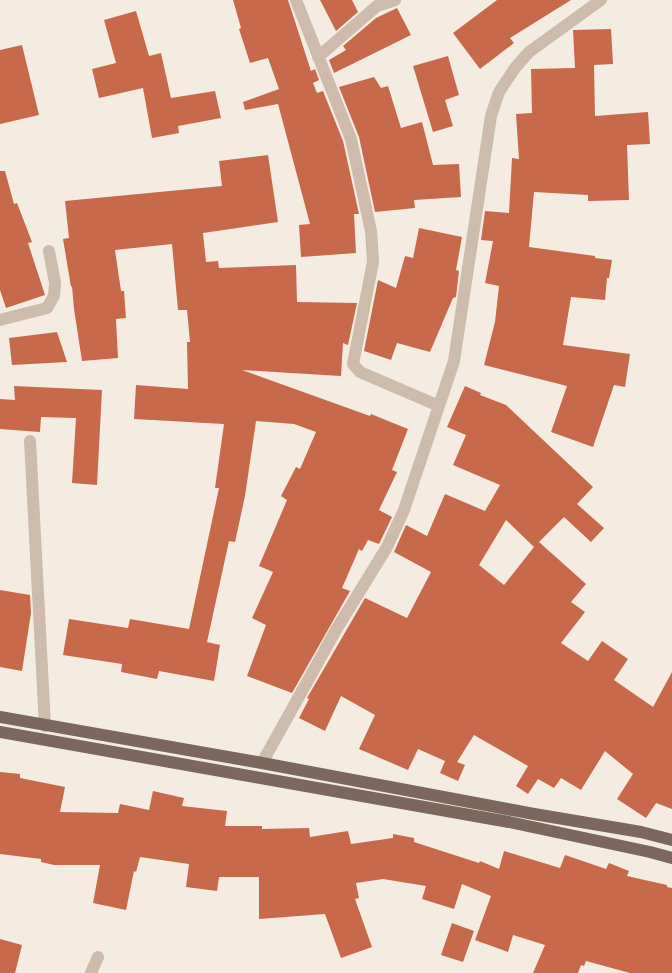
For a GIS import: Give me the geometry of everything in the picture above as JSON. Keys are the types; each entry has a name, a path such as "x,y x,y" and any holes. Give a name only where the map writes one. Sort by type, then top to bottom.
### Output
{"main road":[{"path":"0,717 641,832 672,840"},
{"path":"0,732 509,822 672,858"}],"street":[{"path":"296,0 351,139 371,231 373,262 353,364 360,372 439,406"},
{"path":"318,57 377,6 395,0"},
{"path":"262,763 336,630 386,547 404,510 454,362 491,116 499,92 515,68 529,52 601,0"},
{"path":"0,320 47,308 54,296 55,283 49,251"},
{"path":"30,442 45,726"},
{"path":"91,973 98,957"}],"building":[{"path":"233,0 288,0 311,71 315,69 319,80 313,83 317,93 323,91 343,141 359,214 354,214 356,253 301,257 299,225 310,224 278,104 245,110 243,102 279,89 268,58 250,63 239,29 241,28"},
{"path":"320,0 352,0 358,12 336,31"},
{"path":"497,0 571,0 510,38 514,43 480,69 453,33"},
{"path":"397,8 411,35 334,73 329,60 346,50 343,46 376,18"},
{"path":"136,11 149,56 161,53 171,98 215,91 221,118 178,126 179,133 152,138 143,88 99,98 92,69 116,63 104,20"},
{"path":"611,29 613,64 594,65 595,116 648,112 650,144 627,145 629,200 588,201 588,195 534,192 529,247 612,260 609,278 607,278 605,300 571,297 563,345 630,354 625,387 614,385 593,447 551,432 567,386 484,365 495,322 499,286 485,283 493,241 481,240 485,211 509,213 512,158 519,159 516,114 532,113 531,69 575,68 573,30"},
{"path":"22,45 39,115 0,124 0,50"},
{"path":"448,56 459,95 445,100 453,126 433,132 413,66"},
{"path":"374,77 381,88 388,86 401,128 422,122 433,165 459,164 461,197 414,200 415,208 375,212 359,137 339,87"},
{"path":"268,155 278,222 203,233 206,262 218,261 219,268 296,265 297,302 357,303 348,345 343,343 341,376 242,370 370,416 371,414 408,429 392,470 397,472 379,510 392,517 379,544 368,540 362,551 359,549 342,588 350,591 292,693 247,676 266,625 252,618 273,572 259,566 287,500 281,496 296,467 300,469 316,432 294,424 256,421 245,496 235,542 229,541 207,642 220,645 214,681 159,671 157,679 121,672 122,664 63,655 69,619 128,628 130,619 189,629 219,488 215,488 224,424 134,419 136,385 188,389 187,342 190,342 187,310 178,310 172,244 115,250 121,291 124,291 126,318 116,319 118,358 82,361 72,286 63,239 69,238 65,201 222,186 219,161"},
{"path":"0,171 5,171 14,204 17,203 32,242 28,243 45,295 6,308 0,290"},
{"path":"419,228 462,237 456,270 459,271 456,297 453,298 430,352 397,343 391,360 364,351 378,280 396,288 405,256 413,258"},
{"path":"57,332 67,362 12,365 9,338"},
{"path":"14,386 102,390 97,485 72,483 76,418 41,417 40,432 0,429 0,399 15,400"},
{"path":"465,386 481,393 480,395 506,405 593,487 577,504 604,528 591,542 564,517 539,542 586,584 571,602 585,612 561,643 588,661 602,641 628,659 614,680 653,707 672,672 672,809 656,803 646,818 617,799 633,774 605,751 581,790 561,778 554,788 538,779 528,794 516,786 528,766 474,735 457,762 465,765 458,781 440,773 445,761 418,749 408,770 359,749 375,715 341,696 325,731 299,718 309,699 307,698 365,598 407,618 431,572 394,552 406,525 427,536 445,494 485,511 500,485 453,465 466,435 447,427","holes":["506,520 534,547 504,585 479,565"]},
{"path":"0,590 30,595 31,613 22,671 0,667"},
{"path":"0,772 20,774 20,778 65,787 60,812 118,813 120,804 149,810 153,791 184,798 182,806 227,811 225,826 262,826 262,829 309,828 310,837 348,831 351,844 393,838 393,834 414,838 414,842 479,863 480,861 499,869 504,851 560,868 565,855 606,869 609,863 629,871 627,876 667,885 667,887 672,888 672,973 630,973 586,961 584,966 581,965 578,973 533,973 545,945 513,935 508,952 475,940 491,896 462,884 454,909 422,899 426,886 383,879 356,883 359,898 355,899 372,947 341,958 325,914 259,919 259,877 219,877 217,891 186,887 189,864 140,857 136,872 134,871 126,910 93,903 100,865 54,865 41,862 41,859 0,854"},
{"path":"452,923 474,931 463,962 441,955"},
{"path":"0,939 22,945 15,973 0,973"}]}
